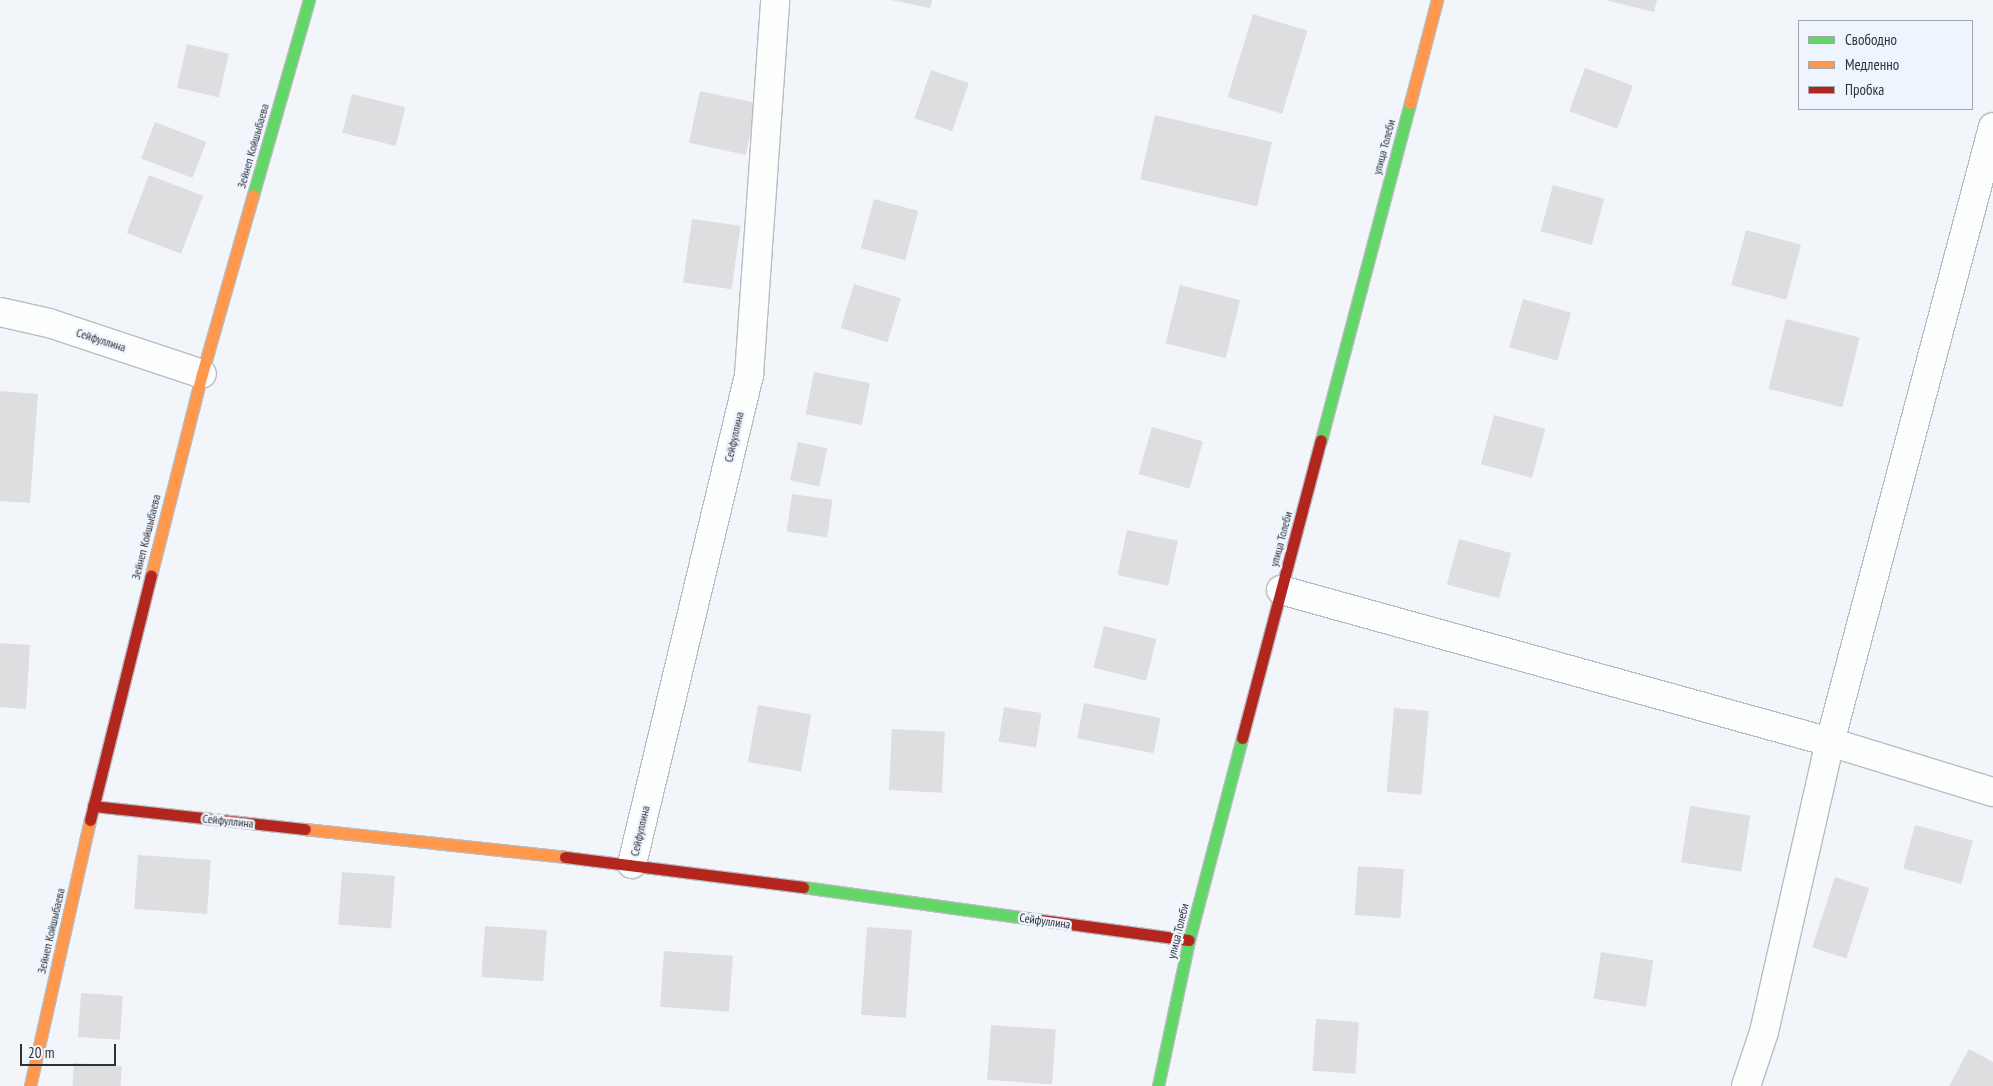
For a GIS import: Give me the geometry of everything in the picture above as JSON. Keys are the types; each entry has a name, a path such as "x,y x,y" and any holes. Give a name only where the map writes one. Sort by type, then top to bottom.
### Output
{"street":[{"name":"Зейнеп Койшыбаева","path":"30,1086 93,806 202,374 309,0"},
{"name":"Сейфуллина","path":"632,864 749,375 775,0"},
{"name":"улица Толеби","path":"1158,1086 1189,940 1437,0"},
{"path":"1746,1086 1764,1032 1830,742 1993,127"},
{"name":"Сейфуллина","path":"0,312 49,323 202,374"},
{"path":"1282,590 1830,742 1993,792"},
{"name":"Сейфуллина","path":"93,806 632,864 1189,940"}],"building":[{"path":"891,0 932,0 930,8"},
{"path":"1605,0 1657,0 1654,12"},
{"path":"1253,14 1308,31 1282,114 1228,97"},
{"path":"187,44 229,54 219,98 177,88"},
{"path":"1585,68 1633,85 1617,129 1569,111"},
{"path":"931,70 969,83 952,131 914,118"},
{"path":"700,91 757,103 746,155 689,143"},
{"path":"352,94 405,107 396,146 342,133"},
{"path":"1155,115 1272,142 1257,206 1140,179"},
{"path":"155,122 206,142 192,178 141,158"},
{"path":"149,175 203,196 181,254 127,233"},
{"path":"1553,185 1604,199 1592,245 1541,231"},
{"path":"874,199 918,211 905,260 861,248"},
{"path":"692,219 741,226 732,289 683,282"},
{"path":"1746,230 1801,245 1786,300 1731,285"},
{"path":"854,284 901,298 887,342 841,328"},
{"path":"1180,285 1240,300 1226,358 1165,343"},
{"path":"1523,299 1571,313 1557,361 1509,347"},
{"path":"1786,319 1860,337 1842,407 1769,389"},
{"path":"814,372 870,383 862,425 806,414"},
{"path":"0,391 38,394 30,503 0,501"},
{"path":"1494,415 1545,429 1532,478 1481,464"},
{"path":"1152,427 1203,442 1189,489 1138,474"},
{"path":"798,442 827,448 819,486 790,480"},
{"path":"792,494 833,500 827,537 787,532"},
{"path":"1127,530 1178,541 1168,586 1117,575"},
{"path":"1459,539 1511,553 1499,598 1447,584"},
{"path":"1104,626 1156,639 1146,681 1094,668"},
{"path":"0,643 30,645 26,709 0,707"},
{"path":"1084,703 1161,718 1154,753 1077,738"},
{"path":"758,705 811,714 801,771 748,762"},
{"path":"1004,707 1042,713 1036,748 999,742"},
{"path":"1394,708 1429,711 1422,795 1387,792"},
{"path":"892,729 945,732 942,793 889,790"},
{"path":"1690,806 1750,816 1741,872 1681,862"},
{"path":"1915,825 1973,841 1961,884 1903,868"},
{"path":"138,855 211,860 207,914 134,909"},
{"path":"1358,866 1404,869 1400,918 1355,915"},
{"path":"342,872 395,876 391,929 338,925"},
{"path":"1835,877 1869,888 1846,959 1812,947"},
{"path":"485,926 547,930 543,981 481,977"},
{"path":"867,927 912,930 906,1018 861,1015"},
{"path":"664,951 733,956 729,1012 660,1007"},
{"path":"1601,952 1653,960 1646,1007 1594,998"},
{"path":"81,993 123,996 120,1040 78,1037"},
{"path":"1316,1019 1359,1022 1355,1074 1312,1071"},
{"path":"991,1025 1056,1030 1052,1084 987,1080"},
{"path":"1969,1049 1993,1062 1993,1086 1949,1086"},
{"path":"74,1063 122,1066 121,1086 72,1086"}],"traffic: fast":[{"path":"253,195 309,0"},
{"path":"1321,440 1410,103"},
{"path":"1158,1086 1189,940 1242,738"},
{"path":"803,887 1041,920"}],"traffic: slow":[{"path":"1410,103 1437,0"},
{"path":"151,575 202,374 253,195"},
{"path":"30,1086 90,820"},
{"path":"305,829 565,857"}],"traffic: jam":[{"path":"1242,738 1321,440"},
{"path":"90,820 151,575"},
{"path":"93,806 305,829"},
{"path":"565,857 803,887"},
{"path":"1041,920 1189,940"}]}
